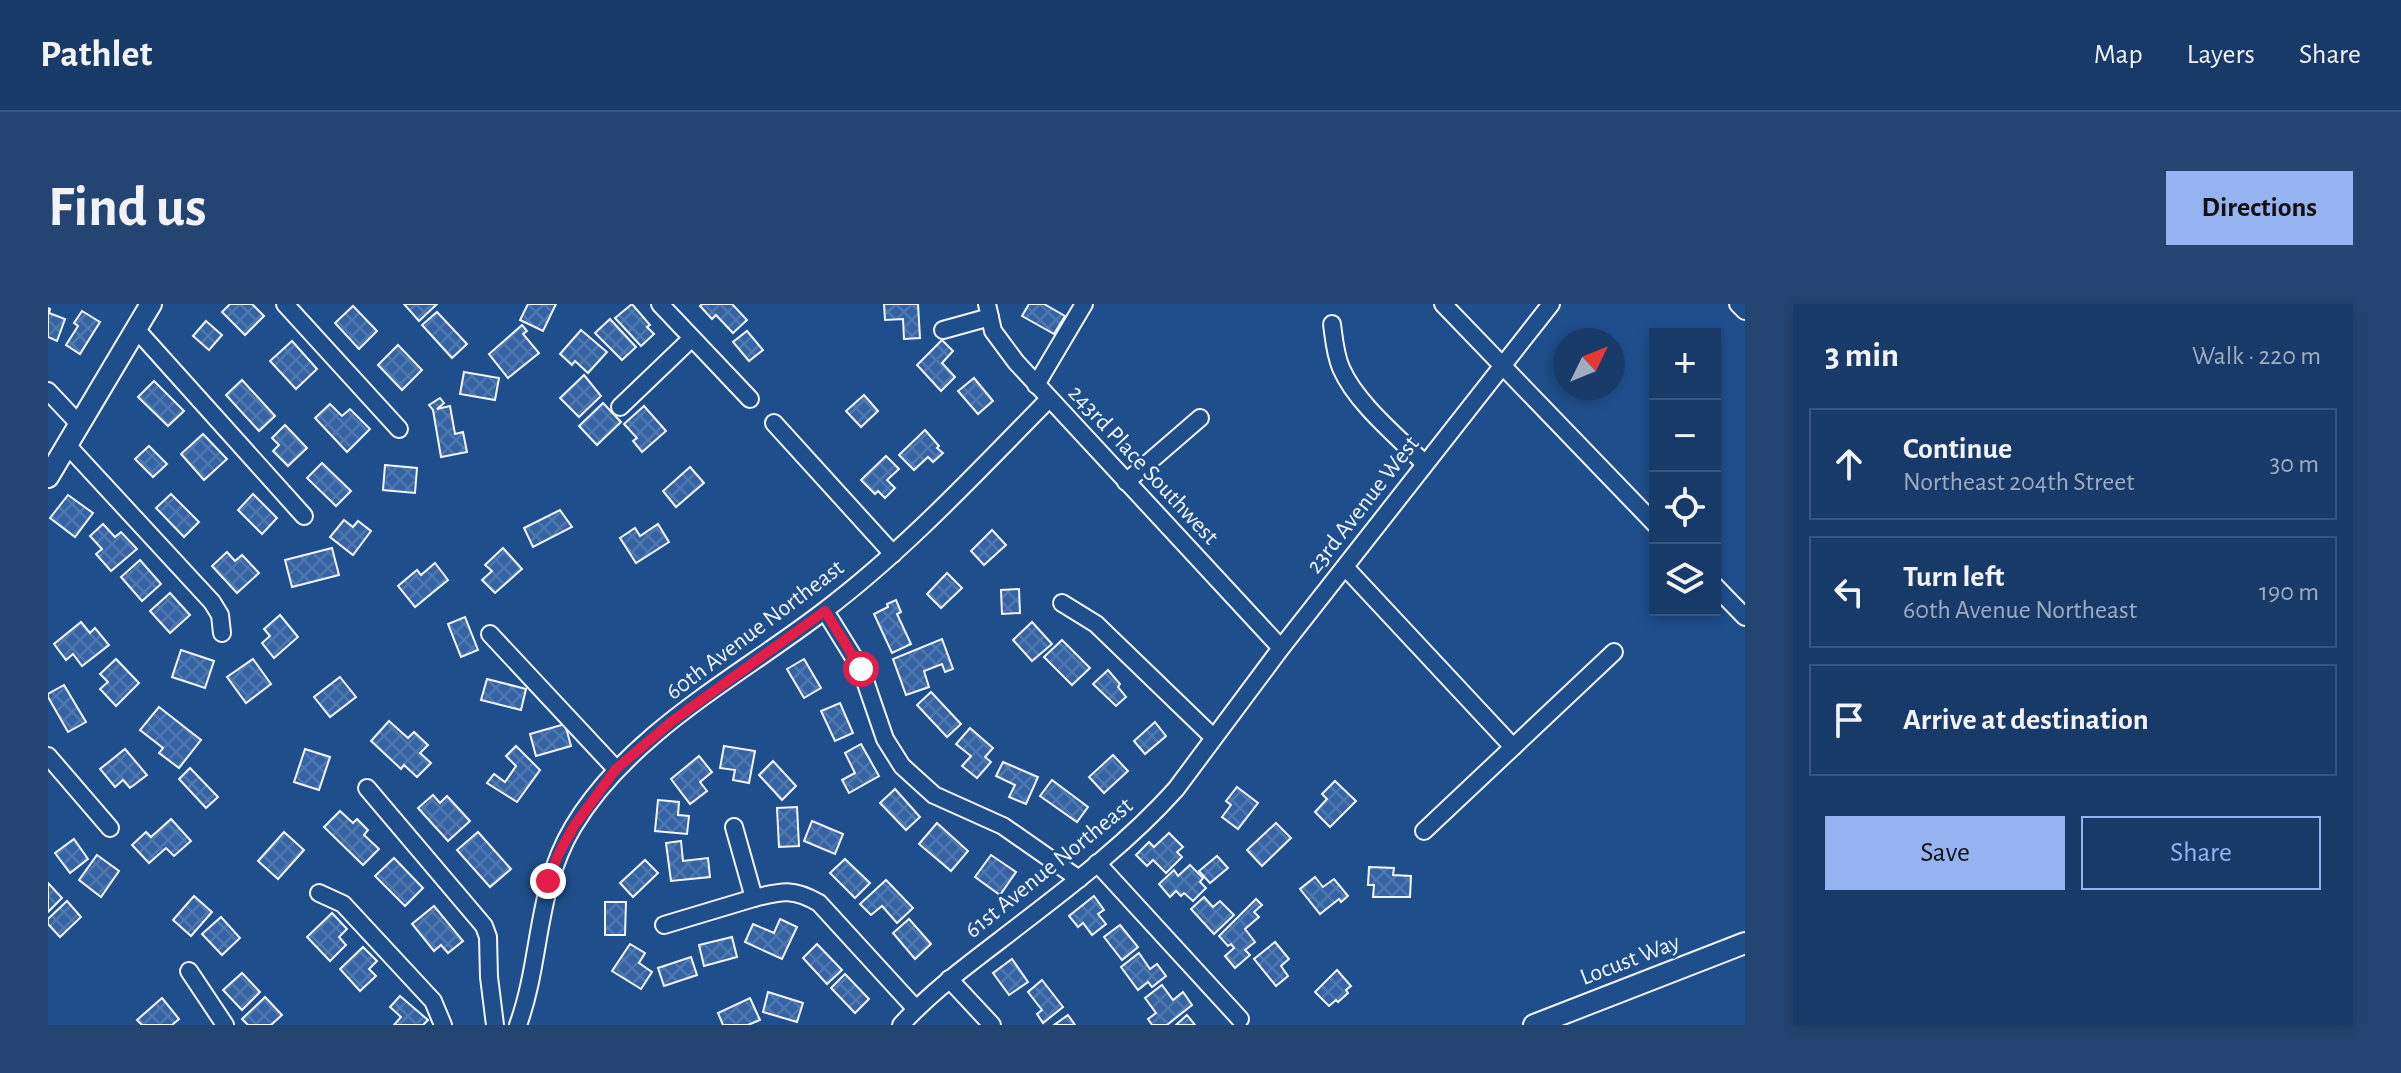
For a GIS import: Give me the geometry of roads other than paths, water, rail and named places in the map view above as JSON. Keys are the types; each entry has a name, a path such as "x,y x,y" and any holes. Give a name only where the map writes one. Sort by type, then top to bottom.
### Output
{"main road":[{"path":"48,477 151,304"},
{"name":"Locust Way","path":"1534,1025 1564,1020 1745,943"}],"street":[{"path":"285,304 399,429"},
{"path":"660,304 750,399"},
{"path":"1036,385 1084,304"},
{"path":"1443,304 1649,518"},
{"name":"23rd Avenue West","path":"1213,737 1551,304"},
{"path":"1738,304 1745,311"},
{"path":"943,330 988,310"},
{"name":"243rd Place Southwest","path":"988,310 993,331 1036,385 1281,648"},
{"path":"1332,324 1341,369 1358,396 1425,464"},
{"path":"136,329 304,516"},
{"path":"620,407 692,338"},
{"path":"48,391 79,424"},
{"name":"60th Avenue Northeast","path":"518,1025 528,995 548,881 574,826 616,769 671,722 825,611 893,554 1049,399"},
{"path":"1126,482 1200,418"},
{"path":"774,423 893,554"},
{"path":"67,445 212,602 220,615 222,633"},
{"path":"1345,567 1513,747"},
{"path":"1721,592 1745,617"},
{"path":"1062,603 1096,624 1213,737"},
{"path":"825,611 861,669 885,739 902,766 934,795 1003,826 1079,879"},
{"path":"490,634 616,769"},
{"path":"1424,831 1614,652"},
{"name":"61st Avenue Northeast","path":"901,1025 949,979 1138,830 1176,789 1213,737"},
{"path":"48,756 110,828"},
{"path":"367,788 484,926 488,937 495,1025"},
{"path":"734,827 754,898"},
{"path":"1097,863 1240,1019"},
{"path":"664,925 784,890 803,894 819,903 916,1009"},
{"path":"319,893 343,904 433,1001 443,1025"},
{"path":"189,971 225,1025"},
{"path":"949,979 992,1025"}]}
